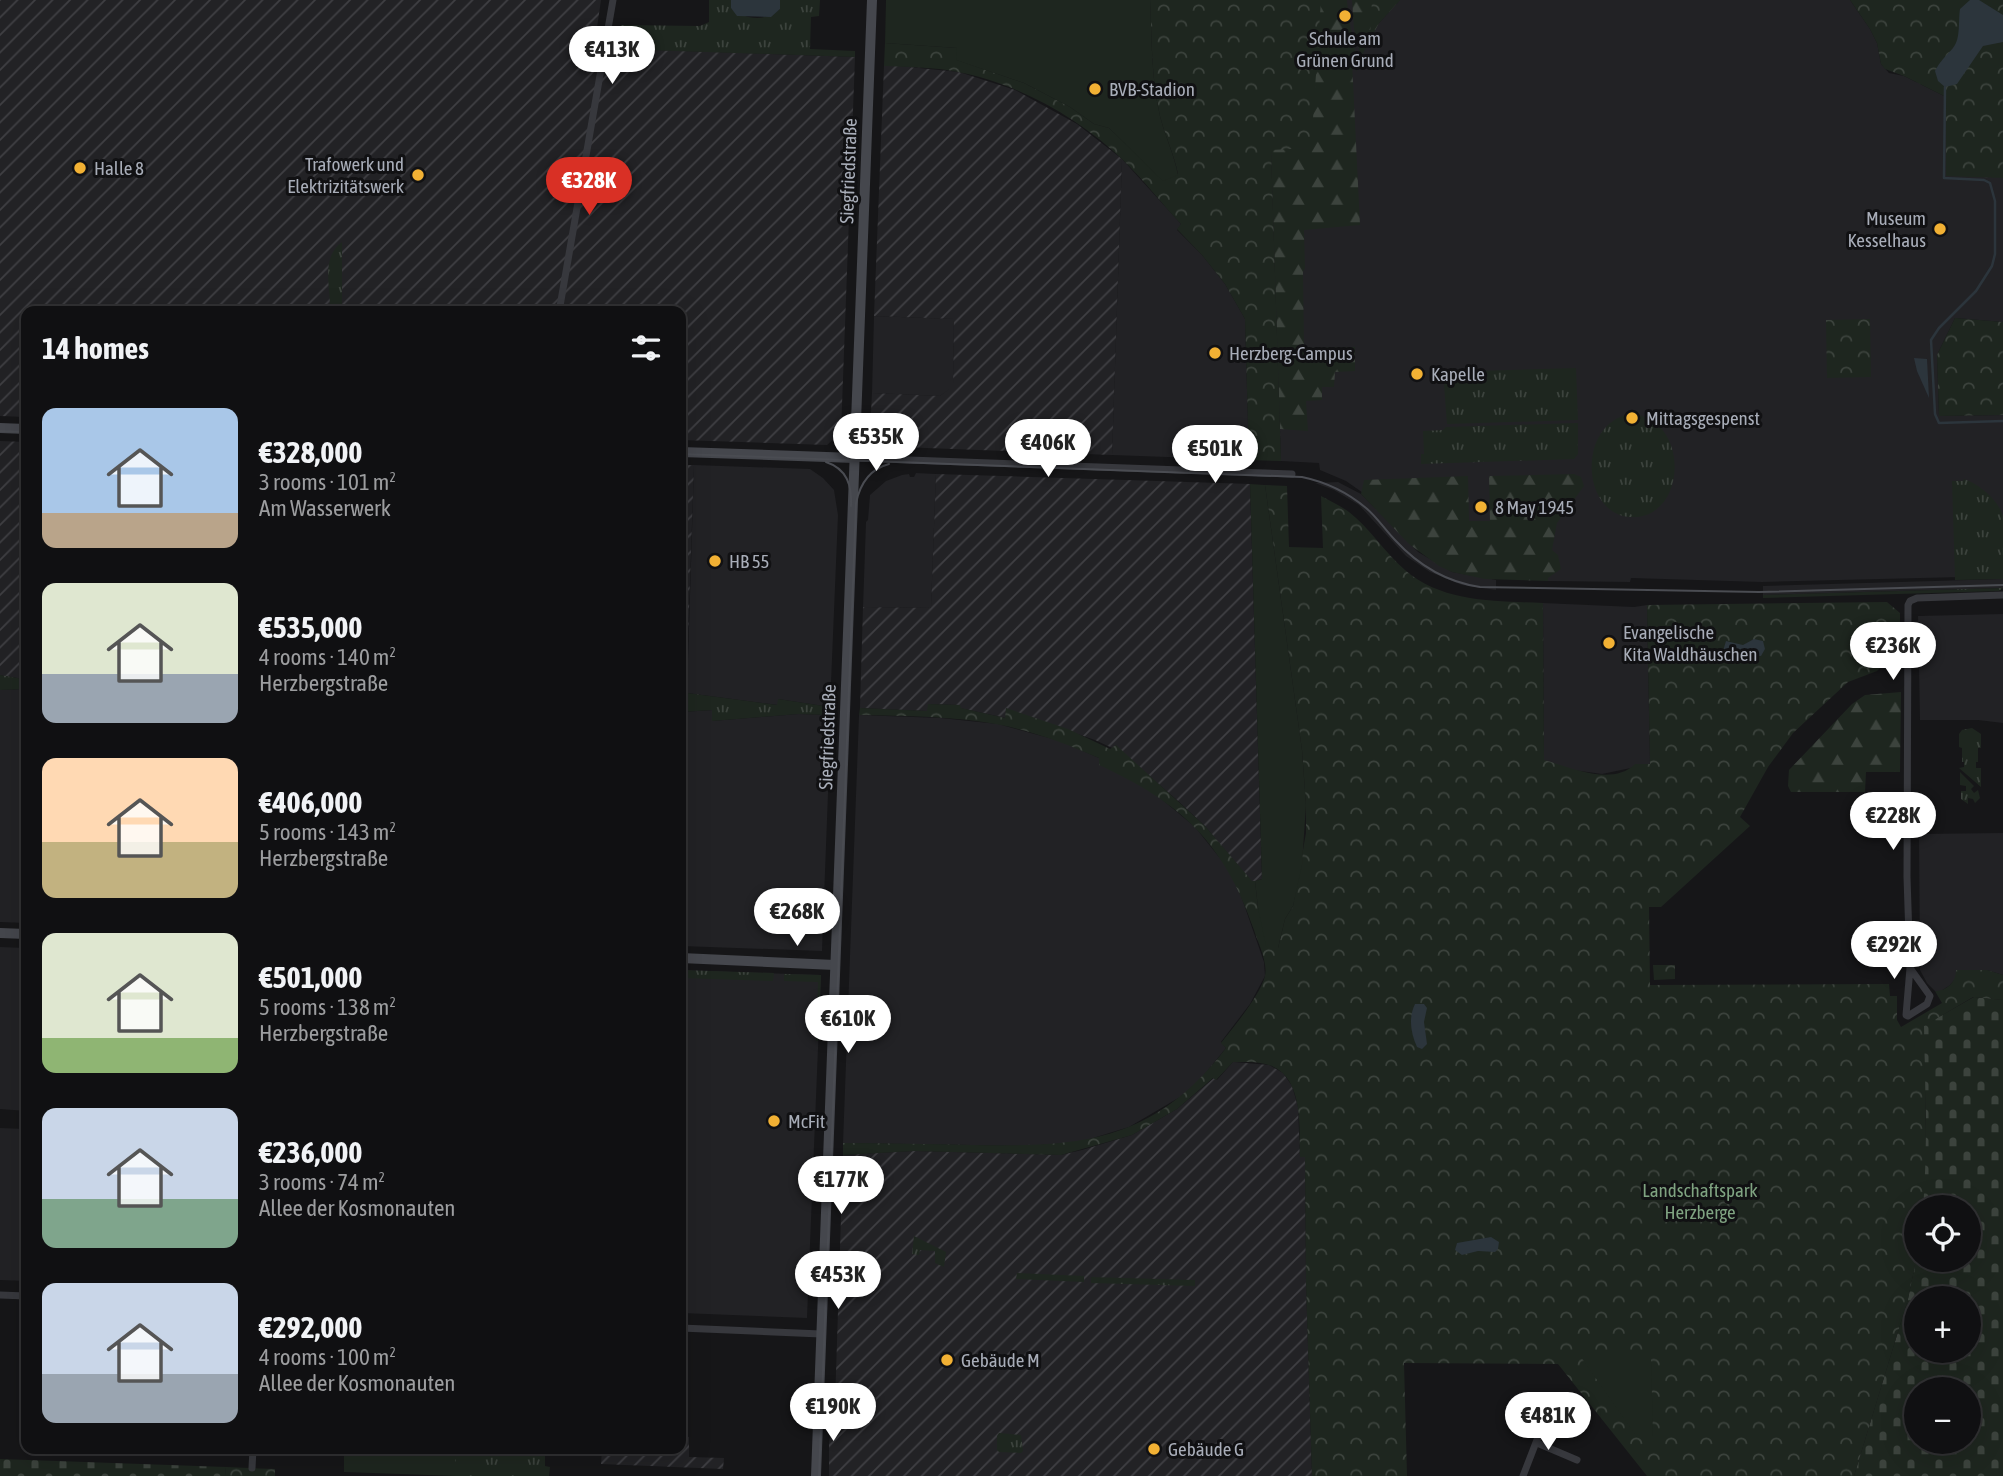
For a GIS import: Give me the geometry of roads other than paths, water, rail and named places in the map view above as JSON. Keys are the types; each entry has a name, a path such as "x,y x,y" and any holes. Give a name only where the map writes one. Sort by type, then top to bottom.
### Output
{"street":[{"path":"560,306 613,0"},
{"name":"Siegfriedstraße","path":"816,1476 872,0"},
{"path":"0,428 21,429"},
{"path":"686,452 1292,474"},
{"path":"1910,968 1930,996 1927,1004 1908,1016 1908,605 1917,598 2003,595"},
{"path":"0,933 21,934"},
{"path":"686,958 835,965"},
{"path":"0,1295 21,1296"},
{"path":"686,1328 821,1334"},
{"path":"1523,1476 1545,1419"},
{"path":"1537,1443 1577,1460"},
{"path":"252,1468 253,1454"}],"waterway":[{"path":"1945,87 1944,178 1984,180 1990,183 1995,201 1995,254 1992,266 1976,291 1939,328 1931,340 1935,414 1939,423 2003,421"}],"tram line":[{"path":"0,431 21,432"},
{"path":"686,454 1302,477 1336,488 1359,502 1423,565 1444,577 1480,587 1759,592 2003,585"},
{"path":"826,462 839,469 847,479 851,506"},
{"path":"819,1476 856,503 867,478 889,464"}],"place":[{"name":"Schule am Grünen Grund","path":"1345,16"},
{"name":"BVB-Stadion","path":"1095,89"},
{"name":"Halle 8","path":"80,168"},
{"name":"Trafowerk und Elektrizitätswerk","path":"418,175"},
{"name":"Museum Kesselhaus","path":"1940,229"},
{"name":"Herzberg-Campus","path":"1215,353"},
{"name":"Kapelle","path":"1417,374"},
{"name":"Mittagsgespenst","path":"1632,418"},
{"name":"8 May 1945","path":"1481,507"},
{"name":"HB 55","path":"715,561"},
{"name":"Evangelische Kita Waldhäuschen","path":"1609,643"},
{"name":"McFit","path":"774,1121"},
{"name":"Gebäude M","path":"947,1360"},
{"name":"Gebäude G","path":"1154,1449"}],"park label":[{"name":"Landschaftspark Herzberge","path":"1700,1201"}]}
